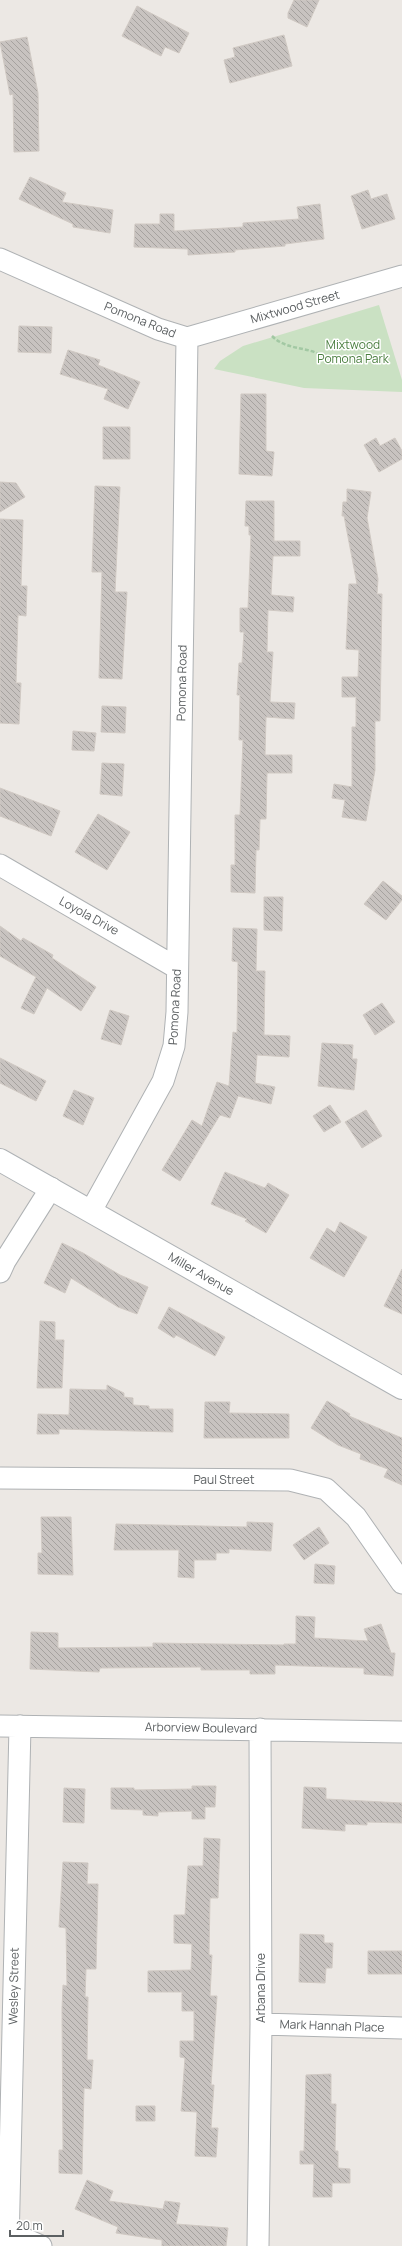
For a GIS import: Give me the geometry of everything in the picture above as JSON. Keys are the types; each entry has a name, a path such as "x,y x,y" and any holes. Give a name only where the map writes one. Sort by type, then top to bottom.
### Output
{"main road":[{"name":"Miller Avenue","path":"0,1160 402,1388"}],"street":[{"name":"Pomona Road","path":"0,259 158,329 187,338 177,1012 174,1046 163,1081 90,1211"},
{"name":"Mixtwood Street","path":"187,338 402,276"},
{"name":"Loyola Drive","path":"0,866 133,940 177,968"},
{"path":"0,1272 5,1261 51,1188"},
{"name":"Paul Street","path":"0,1478 290,1480 326,1490 356,1517 402,1583"},
{"name":"Arborview Boulevard","path":"10,1726 402,1732"},
{"name":"Wesley Street","path":"5,2235 10,1726"},
{"name":"Arbana Drive","path":"258,2246 261,2024 260,1729"},
{"name":"Mark Hannah Place","path":"261,2024 402,2028"},
{"path":"5,2235 41,2246"}],"path":[{"path":"272,336 280,344 318,352 326,359"}],"green space":[{"name":"Mixtwood Pomona Park","path":"379,305 402,380 402,392 304,388 214,369 220,361 243,346"}],"building":[{"path":"294,0 319,0 307,27 288,18 288,13"},
{"path":"137,6 189,33 179,53 165,47 161,56 122,36"},
{"path":"284,35 292,66 230,83 224,60 235,57 233,48"},
{"path":"27,37 38,93 39,151 14,152 13,94 10,95 0,42"},
{"path":"30,177 66,193 62,202 113,210 110,233 73,227 73,224 19,199"},
{"path":"368,190 371,199 387,194 395,219 362,229 351,196"},
{"path":"320,204 324,239 285,244 285,246 235,250 235,252 188,255 188,249 134,247 135,224 160,224 160,214 174,214 174,231 243,227 243,223 299,219 297,207"},
{"path":"19,326 52,327 51,353 18,352"},
{"path":"68,350 100,360 98,365 140,382 128,409 104,399 108,389 60,374"},
{"path":"241,394 266,394 266,451 274,452 272,476 239,474"},
{"path":"103,427 130,427 130,459 103,459"},
{"path":"376,438 380,446 395,438 402,451 402,459 379,472 364,445"},
{"path":"0,482 16,483 25,497 0,512"},
{"path":"95,486 120,487 115,592 127,592 122,679 99,678 102,572 92,572"},
{"path":"347,489 371,492 367,518 378,579 377,594 382,594 380,721 375,721 375,770 366,821 342,817 345,800 332,798 334,784 352,787 352,727 356,727 356,697 342,697 342,677 358,677 359,650 346,649 349,584 357,584 344,516 342,516 343,502 347,502"},
{"path":"246,501 274,501 274,541 300,541 300,556 273,556 271,595 294,597 293,612 268,610 267,652 273,652 270,702 295,703 294,719 266,717 265,755 292,755 292,773 267,773 266,819 260,819 259,850 256,850 255,893 231,892 231,865 235,865 235,815 240,815 243,740 239,740 240,695 237,695 239,663 242,663 244,632 240,632 240,608 248,608 251,535 249,535 249,526 245,526"},
{"path":"0,519 23,520 21,586 27,586 26,616 18,615 16,683 21,683 19,724 0,723"},
{"path":"102,706 126,707 125,733 101,732"},
{"path":"73,731 96,733 94,751 72,750"},
{"path":"102,763 124,764 122,796 100,794"},
{"path":"0,788 60,811 51,836 0,816"},
{"path":"98,814 130,832 107,870 75,852"},
{"path":"383,881 402,896 402,900 386,920 364,904"},
{"path":"264,897 283,897 282,931 264,930"},
{"path":"0,926 21,941 23,938 53,955 52,958 96,987 81,1011 47,988 34,1014 21,1008 36,977 0,956"},
{"path":"233,928 257,929 256,971 265,971 264,1035 290,1036 289,1057 257,1055 255,1083 275,1087 271,1104 238,1096 230,1118 220,1115 180,1181 162,1170 192,1120 202,1126 217,1082 229,1086 233,1032 237,1033 238,962 232,961"},
{"path":"382,1003 395,1022 375,1035 363,1015"},
{"path":"110,1010 129,1016 121,1045 101,1039"},
{"path":"322,1043 353,1045 352,1059 357,1059 354,1090 318,1086"},
{"path":"0,1058 46,1081 36,1101 0,1083"},
{"path":"74,1090 94,1098 83,1125 63,1116"},
{"path":"330,1105 341,1122 324,1132 313,1116"},
{"path":"366,1110 382,1136 362,1148 345,1122"},
{"path":"225,1172 265,1188 268,1183 289,1195 266,1233 245,1221 247,1219 211,1204"},
{"path":"340,1222 367,1237 344,1277 310,1258 327,1228 335,1233"},
{"path":"62,1243 83,1253 120,1275 148,1287 137,1314 118,1307 71,1278 65,1293 44,1283"},
{"path":"402,1269 402,1314 384,1306"},
{"path":"169,1307 225,1337 215,1356 176,1335 174,1338 158,1328"},
{"path":"40,1321 55,1322 55,1340 64,1340 62,1388 37,1388"},
{"path":"107,1385 124,1393 124,1397 133,1398 133,1405 149,1406 149,1409 173,1409 173,1432 59,1429 59,1434 37,1434 38,1414 69,1415 70,1389 107,1390"},
{"path":"327,1401 350,1414 349,1416 402,1438 402,1485 384,1477 388,1469 360,1459 361,1454 338,1445 311,1428"},
{"path":"205,1402 230,1402 229,1413 289,1414 289,1438 204,1438"},
{"path":"41,1517 71,1517 73,1575 38,1574 38,1553 42,1553"},
{"path":"247,1522 273,1523 271,1551 229,1549 229,1553 216,1553 216,1560 194,1560 194,1578 178,1577 179,1550 114,1550 116,1524 247,1527"},
{"path":"319,1527 329,1543 304,1560 293,1545"},
{"path":"315,1564 335,1566 334,1584 314,1583"},
{"path":"296,1616 315,1617 314,1638 368,1641 364,1629 381,1624 391,1653 395,1653 393,1676 364,1674 364,1668 275,1665 275,1674 250,1674 250,1670 201,1670 201,1667 100,1668 99,1672 30,1669 31,1632 58,1633 58,1648 153,1647 153,1643 284,1645 296,1644"},
{"path":"192,1786 216,1786 215,1807 205,1807 205,1819 192,1819 192,1811 158,1812 158,1816 143,1815 143,1810 111,1809 111,1788 134,1788 134,1790 192,1789"},
{"path":"304,1787 326,1788 326,1799 402,1803 402,1823 367,1822 367,1825 345,1824 345,1831 302,1828"},
{"path":"64,1788 85,1789 84,1823 63,1822"},
{"path":"204,1838 220,1839 218,1898 210,1898 209,1955 212,1955 210,1996 217,1996 211,2085 214,2085 211,2128 218,2128 216,2157 195,2156 197,2112 181,2111 185,2058 180,2057 180,2041 194,2041 194,2011 182,2011 182,1992 148,1992 148,1971 191,1970 192,1944 174,1943 174,1915 185,1915 188,1866 203,1866"},
{"path":"63,1862 88,1863 87,1884 98,1884 96,1969 86,1969 85,1997 88,1997 87,2060 93,2060 91,2089 84,2088 82,2174 59,2173 59,2150 63,2150 63,1985 67,1986 66,1928 59,1927"},
{"path":"300,1934 324,1935 324,1943 333,1943 332,1968 326,1968 325,1983 299,1982"},
{"path":"368,1951 402,1951 402,1974 368,1974"},
{"path":"331,2074 331,2104 336,2104 335,2151 338,2151 338,2168 350,2169 350,2183 332,2183 332,2197 313,2197 314,2164 300,2164 300,2151 304,2151 306,2075"},
{"path":"136,2106 155,2106 155,2121 136,2121"},
{"path":"87,2180 113,2191 109,2201 163,2209 165,2201 180,2203 176,2224 228,2228 226,2246 162,2246 162,2240 116,2233 118,2227 75,2209"}]}
